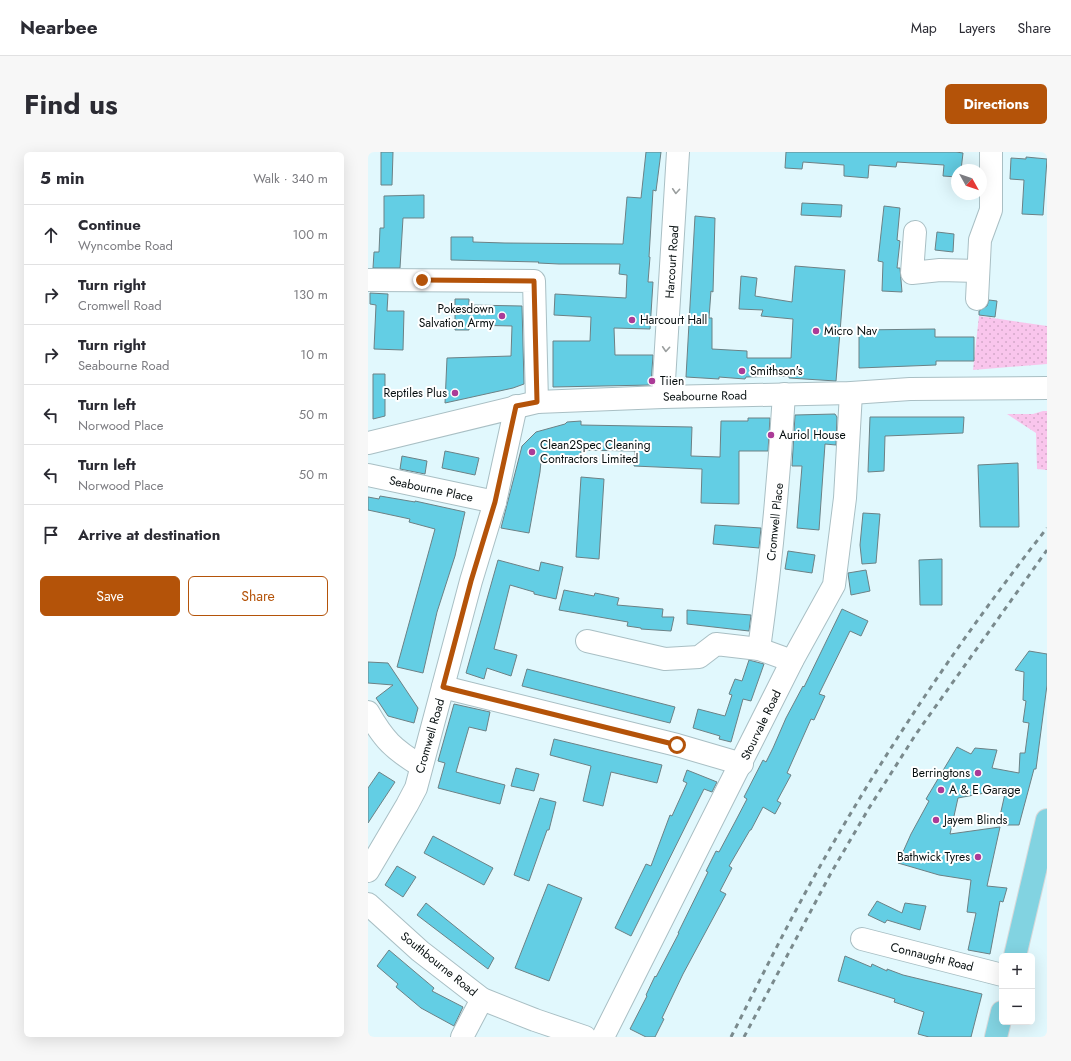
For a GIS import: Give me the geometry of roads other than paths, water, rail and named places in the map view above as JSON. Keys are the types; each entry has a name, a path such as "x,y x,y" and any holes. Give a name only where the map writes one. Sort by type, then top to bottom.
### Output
{"main road":[{"path":"1016,953 1043,858 1047,820"},
{"path":"996,1037 999,1024"}],"street":[{"name":"Harcourt Road","path":"663,397 678,152"},
{"path":"977,299 980,240 991,210 991,152"},
{"path":"915,232 912,273 940,270 978,271"},
{"path":"368,280 534,281 537,402"},
{"name":"Seabourne Road","path":"368,443 537,402 663,397 851,393 910,389 1047,388"},
{"name":"Stourvale Road","path":"603,1037 742,764 792,661 834,586 845,498 851,393"},
{"name":"Cromwell Place","path":"759,649 770,569 779,477 784,394"},
{"name":"Cromwell Road","path":"368,871 416,788 471,581 495,502 516,406"},
{"name":"Seabourne Place","path":"368,475 495,502"},
{"path":"587,641 665,659 699,657 716,644 759,649 792,661"},
{"path":"443,687 677,745 742,764"},
{"path":"368,712 382,735 392,747 421,766"},
{"name":"Southbourne Road","path":"368,904 420,951 482,999 535,1020 585,1037"},
{"name":"Connaught Road","path":"862,939 999,974"},
{"path":"462,1037 482,999"}],"railway":[{"path":"731,1037 808,889 898,736 985,610 1047,528"},
{"path":"744,1037 831,873 869,808 916,734 1047,550"}],"place":[{"name":"Pokesdown Salvation Army","path":"502,316"},
{"name":"Harcourt Hall","path":"632,320"},
{"name":"Micro Nav","path":"816,331"},
{"name":"Smithson's","path":"742,371"},
{"name":"Tiien","path":"652,381"},
{"name":"Reptiles Plus","path":"455,393"},
{"name":"Auriol House","path":"771,435"},
{"name":"Clean2Spec Cleaning Contractors Limited","path":"532,452"},
{"name":"Berringtons","path":"978,773"},
{"name":"A & E Garage","path":"941,790"},
{"name":"Jayem Blinds","path":"936,820"},
{"name":"Bathwick Tyres","path":"978,857"}]}
